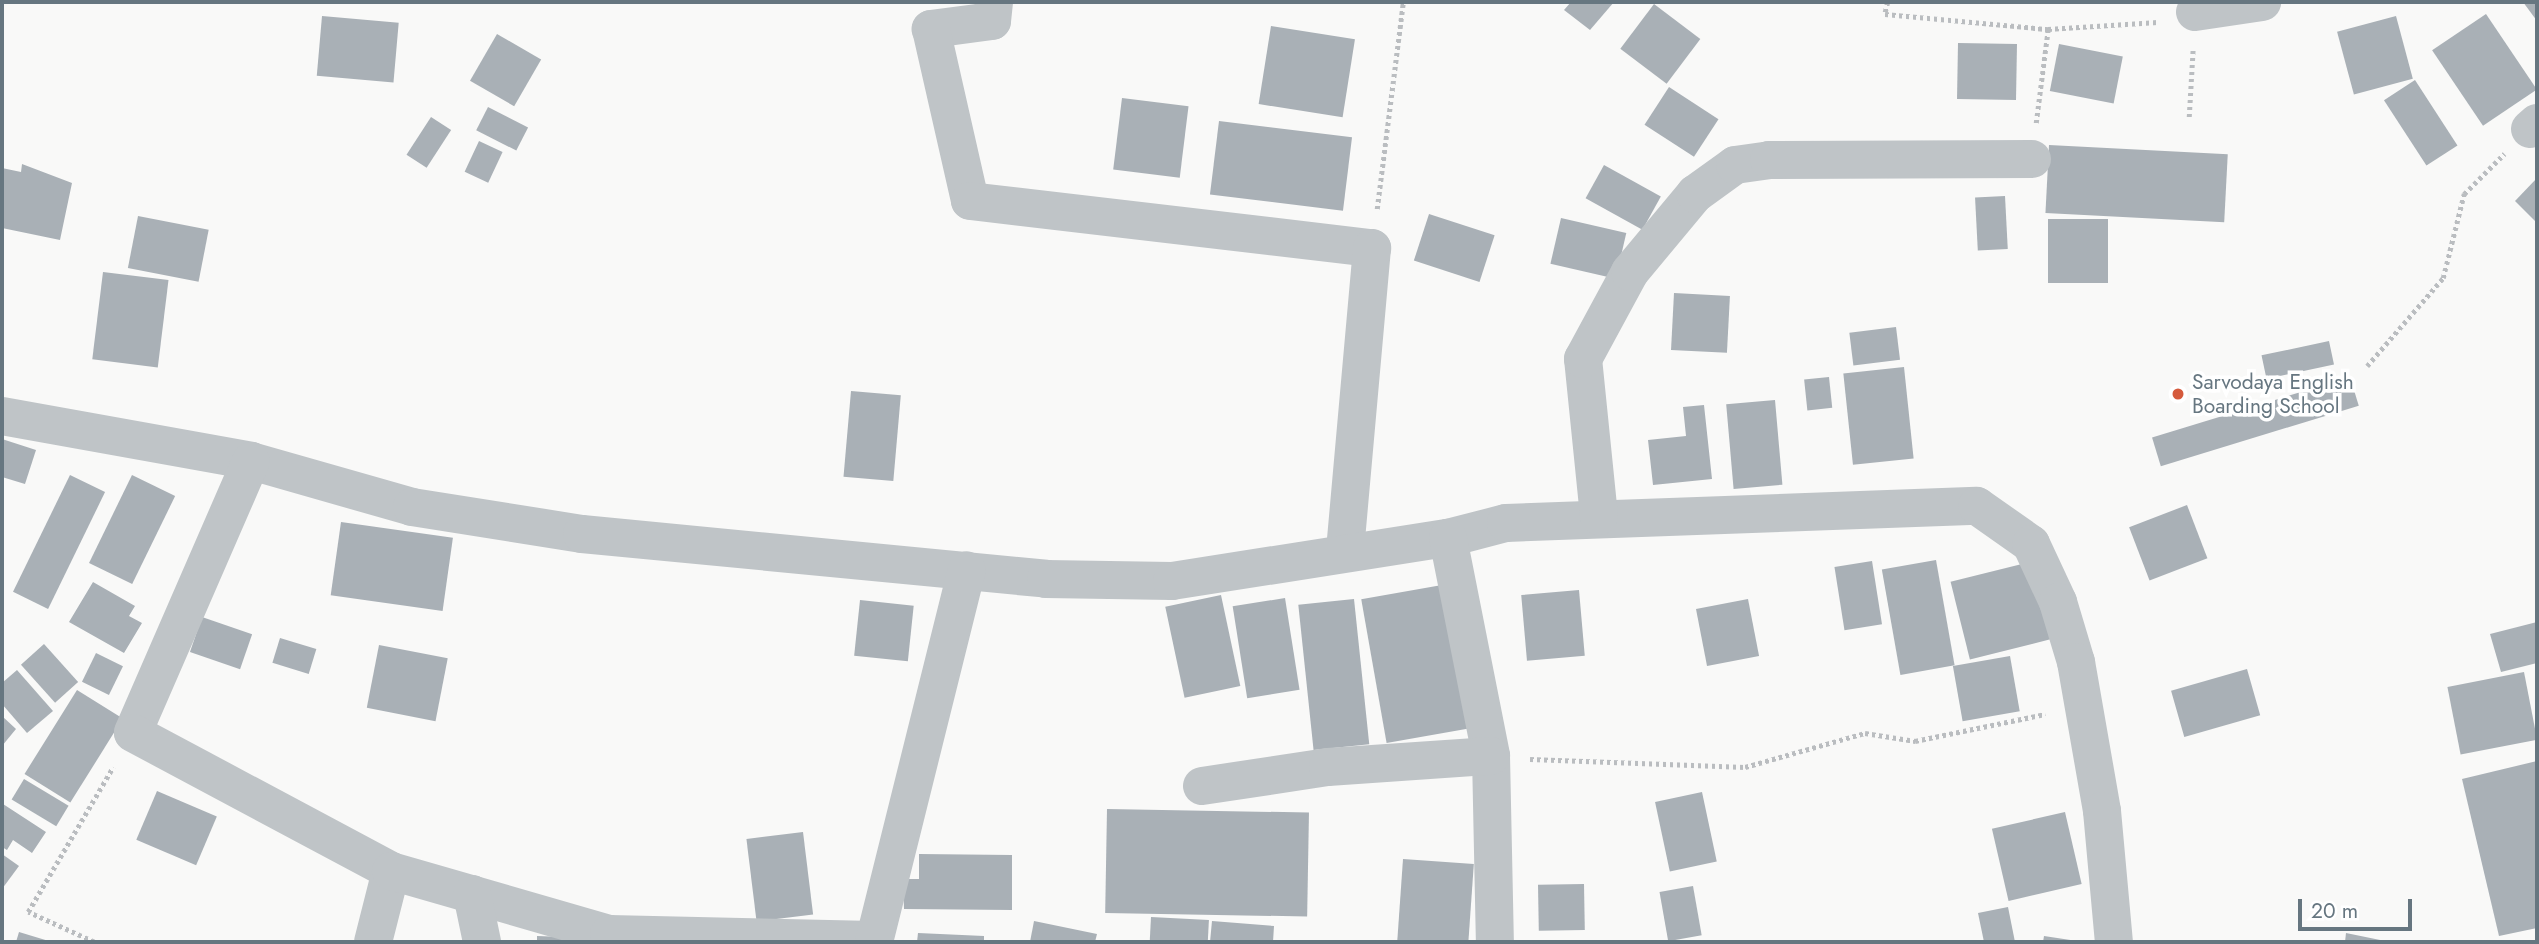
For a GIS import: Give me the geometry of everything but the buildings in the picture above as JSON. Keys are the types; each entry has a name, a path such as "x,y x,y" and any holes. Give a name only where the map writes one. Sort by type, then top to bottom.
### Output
{"street":[{"path":"994,2 992,21 931,29 970,201 1372,248 1345,551"},
{"path":"2195,12 2262,2"},
{"path":"1599,516 1583,359 1630,272 1695,194 1735,165 1769,160 2032,159"},
{"path":"2,416 251,461 412,507 582,534 967,570 1172,582 1345,551 1448,538 1506,523 1599,516 1978,506 2031,544 2058,602 2083,706 2115,942"},
{"path":"251,461 133,733 391,871 611,938 874,941 967,570"},
{"path":"1448,538 1491,757 1495,942"},
{"path":"1202,786 1328,767 1491,757"},
{"path":"373,942 391,871"},
{"path":"472,894 482,942"}],"path":[{"path":"1372,248 1403,2"},
{"path":"1888,2 1885,14 2048,29 2142,27 2195,12 2189,117"},
{"path":"2032,159 2048,29"},
{"path":"2367,366 2443,278 2464,194 2533,126"},
{"path":"1491,757 1745,767 1865,733 1915,741 2083,706"},
{"path":"94,942 29,912 133,733"}],"place":[{"name":"Sarvodaya English Boarding School","path":"2178,394"}]}
